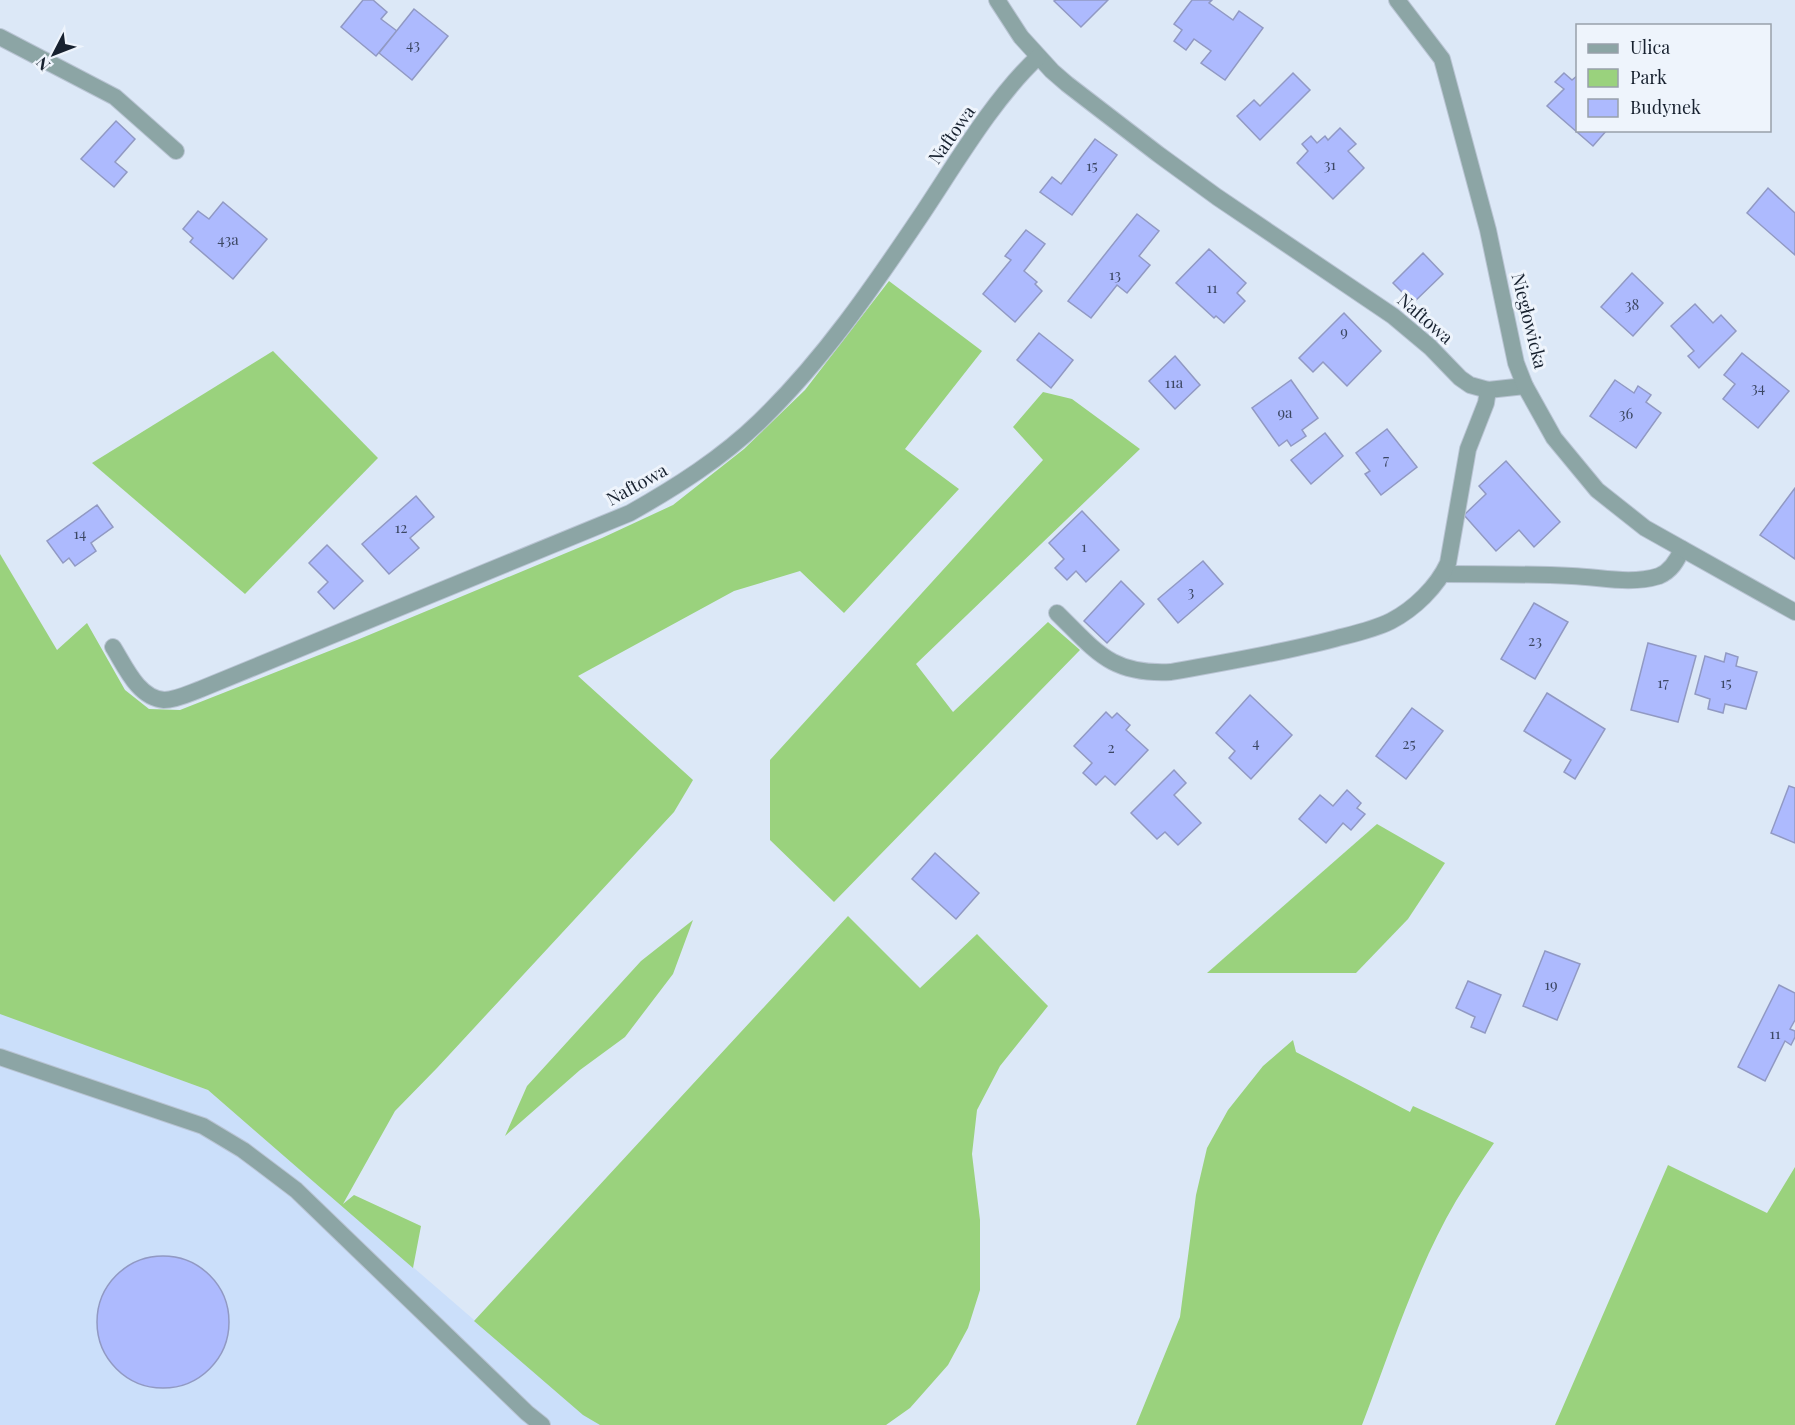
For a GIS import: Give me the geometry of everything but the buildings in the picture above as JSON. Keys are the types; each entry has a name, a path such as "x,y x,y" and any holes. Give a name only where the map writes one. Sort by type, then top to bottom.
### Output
{"street":[{"name":"Naftowa","path":"997,0 1016,30 1038,57 1067,84 1158,154 1281,241 1393,316 1430,347 1460,378 1470,385 1488,390"},
{"name":"Niegłowicka","path":"1397,0 1443,59 1488,230 1516,363 1525,386 1554,438 1597,490 1645,528 1795,612"},
{"path":"0,37 115,97 176,151"},
{"name":"Naftowa","path":"113,647 141,690 159,699 173,699 630,513 688,479 760,421 809,369 861,303 966,147 1013,83 1038,57"},
{"path":"1057,613 1096,652 1123,668 1140,672 1172,672 1312,645 1375,628 1392,621 1409,609 1443,574 1451,551 1468,449 1484,408 1488,390 1525,386"},
{"path":"1443,574 1506,573 1632,580 1665,572 1677,560 1682,549"},
{"path":"0,1057 203,1126 243,1150 296,1190 542,1425"}],"shaded area":[{"path":"0,1013 208,1090 583,1414 601,1425 0,1425"}],"green space":[{"path":"889,281 982,351 905,449 959,489 844,613 800,571 734,591 578,676 693,780 674,812 395,1111 343,1204 354,1195 421,1226 413,1268 208,1090 0,1014 0,554 57,650 87,623 125,690 149,709 180,710 357,640 602,538 673,505 744,449 805,390"},
{"path":"273,351 378,458 245,594 92,463"},
{"path":"1043,392 1072,399 1140,449 916,664 953,712 1048,622 1080,650 834,902 770,840 770,760 1043,460 1013,427"},
{"path":"1377,824 1445,863 1408,919 1356,973 1207,973"},
{"path":"848,916 920,988 977,934 1048,1006 1000,1066 977,1110 972,1154 980,1220 980,1290 968,1328 948,1365 910,1408 886,1425 600,1425 583,1415 474,1321"},
{"path":"693,920 673,974 625,1037 580,1070 505,1136 527,1086 641,961"},
{"path":"1293,1040 1296,1052 1410,1112 1413,1106 1494,1143 1456,1201 1428,1255 1404,1311 1362,1425 1136,1425 1180,1317 1196,1195 1207,1148 1228,1110 1263,1066"},
{"path":"1668,1165 1767,1213 1795,1167 1795,1425 1555,1425"}]}
